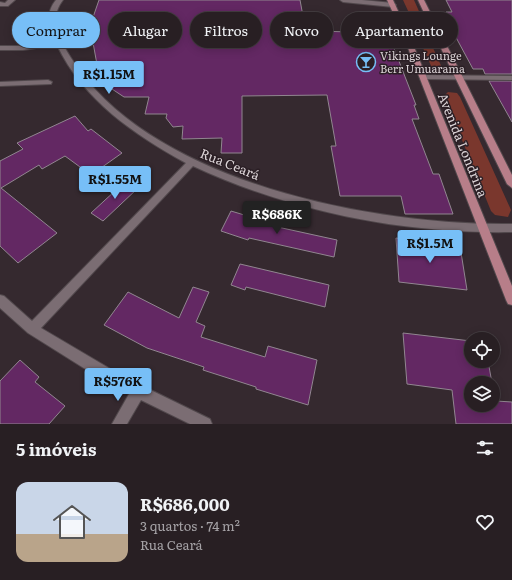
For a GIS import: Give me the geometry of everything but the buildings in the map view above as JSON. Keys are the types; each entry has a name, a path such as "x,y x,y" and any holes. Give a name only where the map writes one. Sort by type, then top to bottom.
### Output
{"main road":[{"name":"Avenida Londrina","path":"421,0 427,12"},
{"name":"Avenida Londrina","path":"411,48 512,300"},
{"name":"Avenida Londrina","path":"444,48 512,184"}],"street":[{"path":"0,4 6,5 12,0"},
{"name":"Rua Ceará","path":"52,12 60,0"},
{"path":"343,0 391,3"},
{"path":"0,48 12,48"},
{"name":"Rua Ceará","path":"62,48 70,63 108,108 145,135 191,162 246,185 329,208 395,221 483,229 512,228"},
{"path":"423,77 512,78"},
{"path":"0,84 48,82"},
{"path":"32,329 191,162"},
{"path":"0,300 32,329 119,382 205,424"},
{"path":"119,424 138,392"}],"shaded area":[{"path":"403,0 414,0 419,12 409,12"},
{"path":"423,48 433,48 443,70 436,70 432,68"},
{"path":"448,92 457,93 460,97 511,210 508,217 495,215 491,211 444,96"}],"place":[{"name":"Vikings Lounge Berr Umuarama","path":"366,62"}]}
